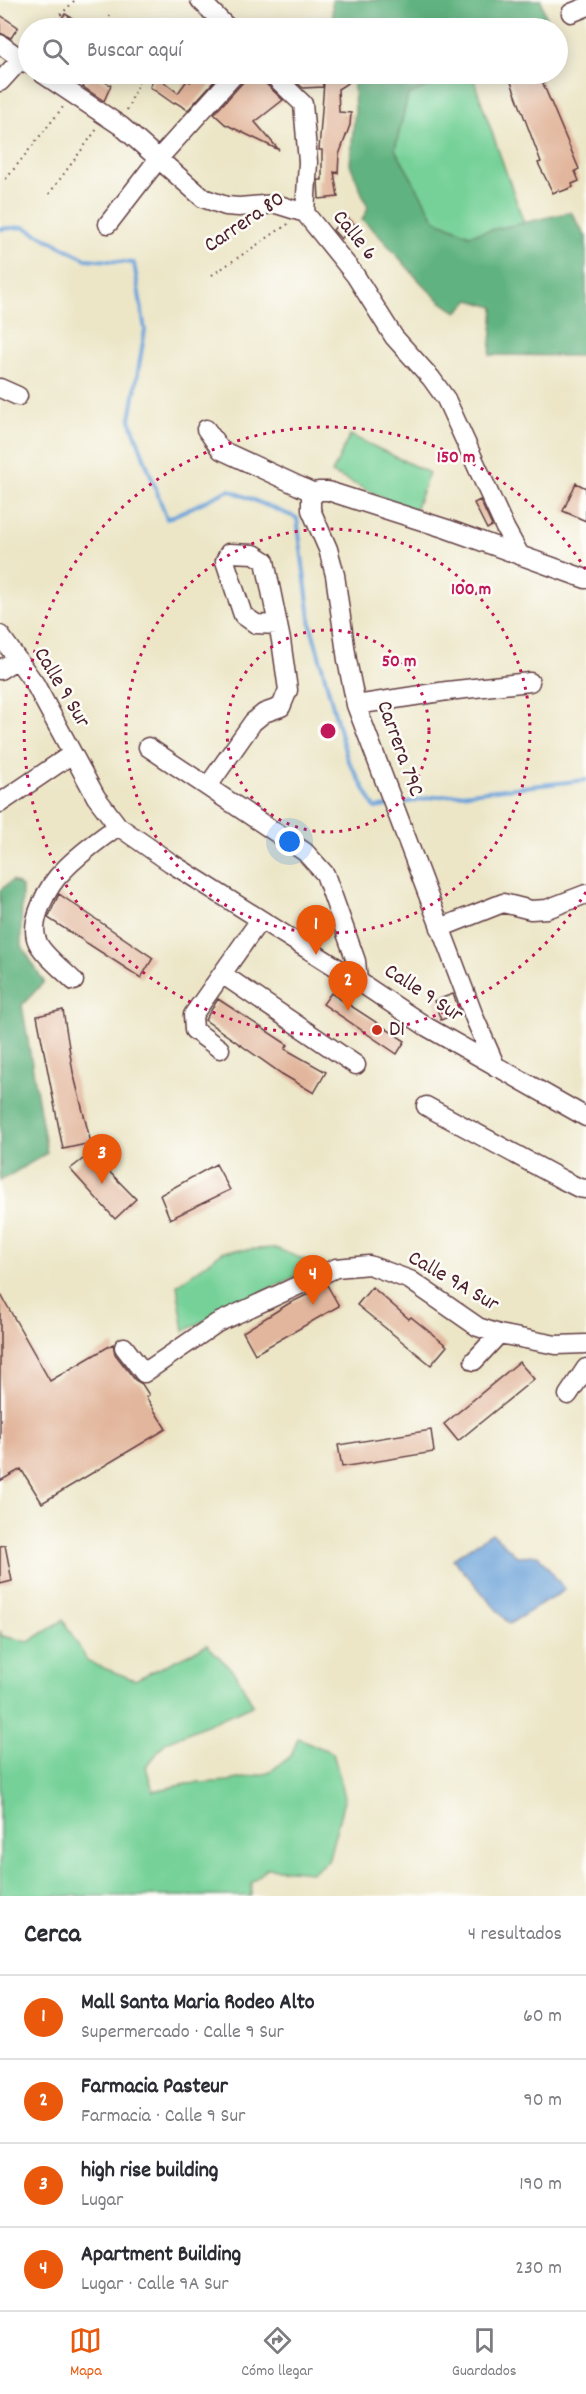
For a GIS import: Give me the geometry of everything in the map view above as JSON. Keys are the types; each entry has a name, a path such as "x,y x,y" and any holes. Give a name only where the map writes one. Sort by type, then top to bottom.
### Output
{"street":[{"path":"207,3 220,18"},
{"path":"0,44 18,56"},
{"path":"0,82 18,67"},
{"name":"Calle 6","path":"58,84 114,121 159,158 189,187 214,204 239,207 276,204 305,213 355,275 394,337 442,393 505,528 520,555"},
{"path":"108,224 159,158 226,84"},
{"name":"Carrera 80","path":"282,84 303,104 308,162 305,213"},
{"path":"0,388 18,396"},
{"path":"206,429 221,450 316,492 328,491 586,579"},
{"name":"Carrera 79C","path":"316,492 310,502 333,567 356,705 475,1019 496,1067"},
{"path":"208,786 253,722 264,713 281,707 285,700 288,690 278,625"},
{"name":"Calle 9 Sur","path":"0,635 34,684 96,797 118,826 260,920 453,1042 586,1117"},
{"path":"0,670 17,659"},
{"path":"356,705 447,691 530,682"},
{"path":"148,747 316,861 325,874 356,961 358,981"},
{"path":"0,803 72,754"},
{"path":"74,981 38,944 35,931 36,916 61,872 79,855 118,826"},
{"path":"441,928 503,903 531,910 547,909 586,894"},
{"path":"220,1049 194,1030 193,1015 260,920"},
{"path":"222,974 356,1065"},
{"path":"453,1042 465,1037 475,1019"},
{"path":"426,1106 563,1180 586,1189"},
{"name":"Calle 9A Sur","path":"124,1347 144,1373 217,1323 336,1268 369,1266 410,1280 478,1327 499,1334 556,1345 586,1344"},
{"path":"474,1361 499,1334"},
{"path":"568,1395 586,1368"}],"path":[{"path":"58,18 75,0"},
{"path":"49,194 114,121 136,84"},
{"path":"6,179 73,94"},
{"name":"Carrera 80","path":"212,275 305,213"}],"green space":[{"path":"332,0 541,0 546,18 333,18"},
{"path":"354,84 433,84 408,95 395,149 435,220 469,235 571,212 586,237 586,356 490,355 494,307 470,300 457,312 431,293 362,220 368,208 350,164 355,110"},
{"path":"433,84 475,84 524,223 469,235 435,220 395,149 408,95"},
{"path":"350,435 429,473 414,513 332,473"},
{"path":"12,881 22,887 21,945 44,982 22,1005 47,1153 0,1181 0,890"},
{"path":"275,1248 318,1265 184,1331 177,1285 224,1251"},
{"path":"63,1620 88,1662 135,1680 207,1645 236,1674 253,1705 166,1742 146,1767 153,1791 186,1784 228,1781 268,1773 291,1756 298,1738 333,1753 345,1797 328,1861 312,1872 267,1868 251,1883 251,1896 0,1896 0,1631 2,1636 29,1642"}],"water":[{"path":"492,1533 517,1556 538,1555 565,1590 509,1624 453,1559"}],"building":[{"path":"0,15 18,27 11,38 0,33"},
{"path":"85,84 111,85 104,101 83,87"},
{"path":"151,84 166,84 178,93 184,84 211,84 188,110 175,102 174,104 150,87"},
{"path":"241,84 266,84 283,100 255,122 279,150 225,124 214,114"},
{"path":"299,84 323,84 323,87 303,88"},
{"path":"324,84 346,84 338,89 339,112 351,113 350,125 339,155 338,173 334,172 338,197 319,199 318,180 322,180 322,150 319,150"},
{"path":"512,84 543,84 579,169 575,171 579,181 572,184 573,187 553,193 538,163 541,162"},
{"path":"346,216 355,225 341,239 333,230"},
{"path":"576,483 586,488 586,521 563,511"},
{"path":"480,500 492,526 487,529 474,503"},
{"path":"59,894 153,958 141,978 48,918"},
{"path":"331,993 405,1041 397,1054 323,1004"},
{"path":"453,994 460,1012 441,1020 434,1001"},
{"path":"218,999 288,1045 285,1049 326,1072 314,1093 282,1074 205,1020"},
{"path":"63,1010 73,1072 91,1143 63,1149 37,1016"},
{"path":"91,1153 136,1199 115,1219 70,1169"},
{"path":"216,1164 230,1190 170,1219 160,1195"},
{"path":"327,1285 339,1306 255,1354 243,1332 288,1304"},
{"path":"372,1287 409,1319 411,1317 447,1346 431,1365 357,1305"},
{"path":"0,1293 50,1381 113,1344 115,1354 135,1380 142,1384 149,1395 146,1397 166,1429 42,1503 21,1469 0,1481"},
{"path":"519,1362 534,1379 458,1441 444,1424"},
{"path":"431,1430 434,1452 342,1467 338,1445"},
{"path":"5,1545 12,1581 0,1584 0,1546"}],"waterway":[{"path":"0,229 24,227 86,259 134,263 145,330 130,420 167,519 229,490 297,518 311,626 347,758 375,808 387,806"},
{"path":"398,804 434,797 586,780"}],"place":[{"name":"Mall Santa Maria Rodeo Alto","path":"316,955"},
{"name":"Farmacia Pasteur","path":"348,1011"},
{"name":"D1","path":"377,1030"},
{"name":"high rise building","path":"102,1184"},
{"name":"Apartment Building","path":"313,1305"}]}
